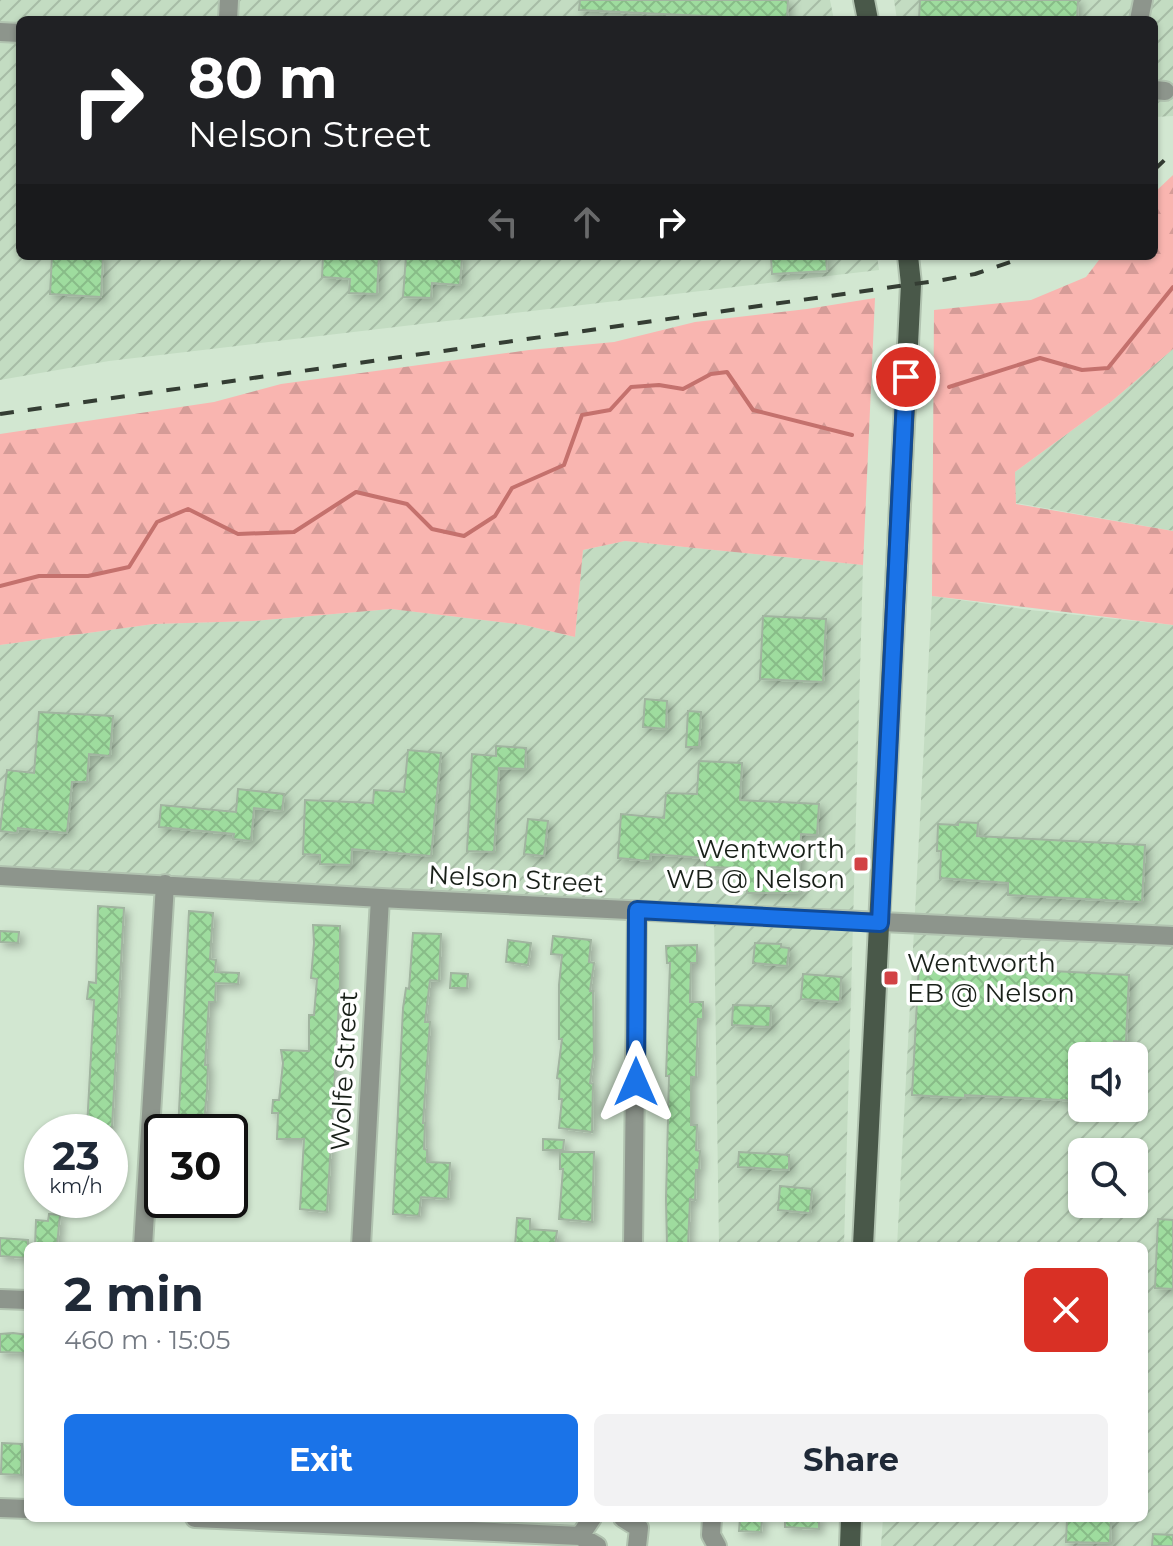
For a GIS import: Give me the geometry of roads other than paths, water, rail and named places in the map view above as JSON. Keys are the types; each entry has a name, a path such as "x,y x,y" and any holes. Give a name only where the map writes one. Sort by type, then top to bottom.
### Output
{"main road":[{"path":"863,1242 911,284 908,260"},
{"path":"850,1546 851,1522"}],"street":[{"name":"Nelson Street","path":"0,876 380,898 1173,936"},
{"path":"143,1242 165,884"},
{"name":"Wolfe Street","path":"361,1242 380,898"},
{"path":"633,1242 637,910"},
{"path":"0,1299 24,1300"},
{"path":"0,1508 24,1509"},
{"path":"343,1546 344,1522 580,1536 597,1546"},
{"path":"580,1536 589,1522"},
{"path":"629,1522 639,1528 637,1546"},
{"path":"712,1522 711,1535 717,1546"}],"waterway":[{"path":"949,387 1040,358 1082,370 1108,368 1173,287"},
{"path":"0,586 39,576 88,576 129,567 157,522 188,509 238,534 294,532 356,492 407,504 432,529 464,536 495,516 512,488 564,465 582,415 610,410 631,387 659,385 683,389 711,374 727,372 753,410 852,435"}],"railway":[{"path":"1158,166 1173,152"},
{"path":"0,414 942,280 975,274 1016,260"}],"place":[{"name":"Wentworth WB @ Nelson","path":"861,864"},
{"name":"Wentworth EB @ Nelson","path":"891,978"}]}
